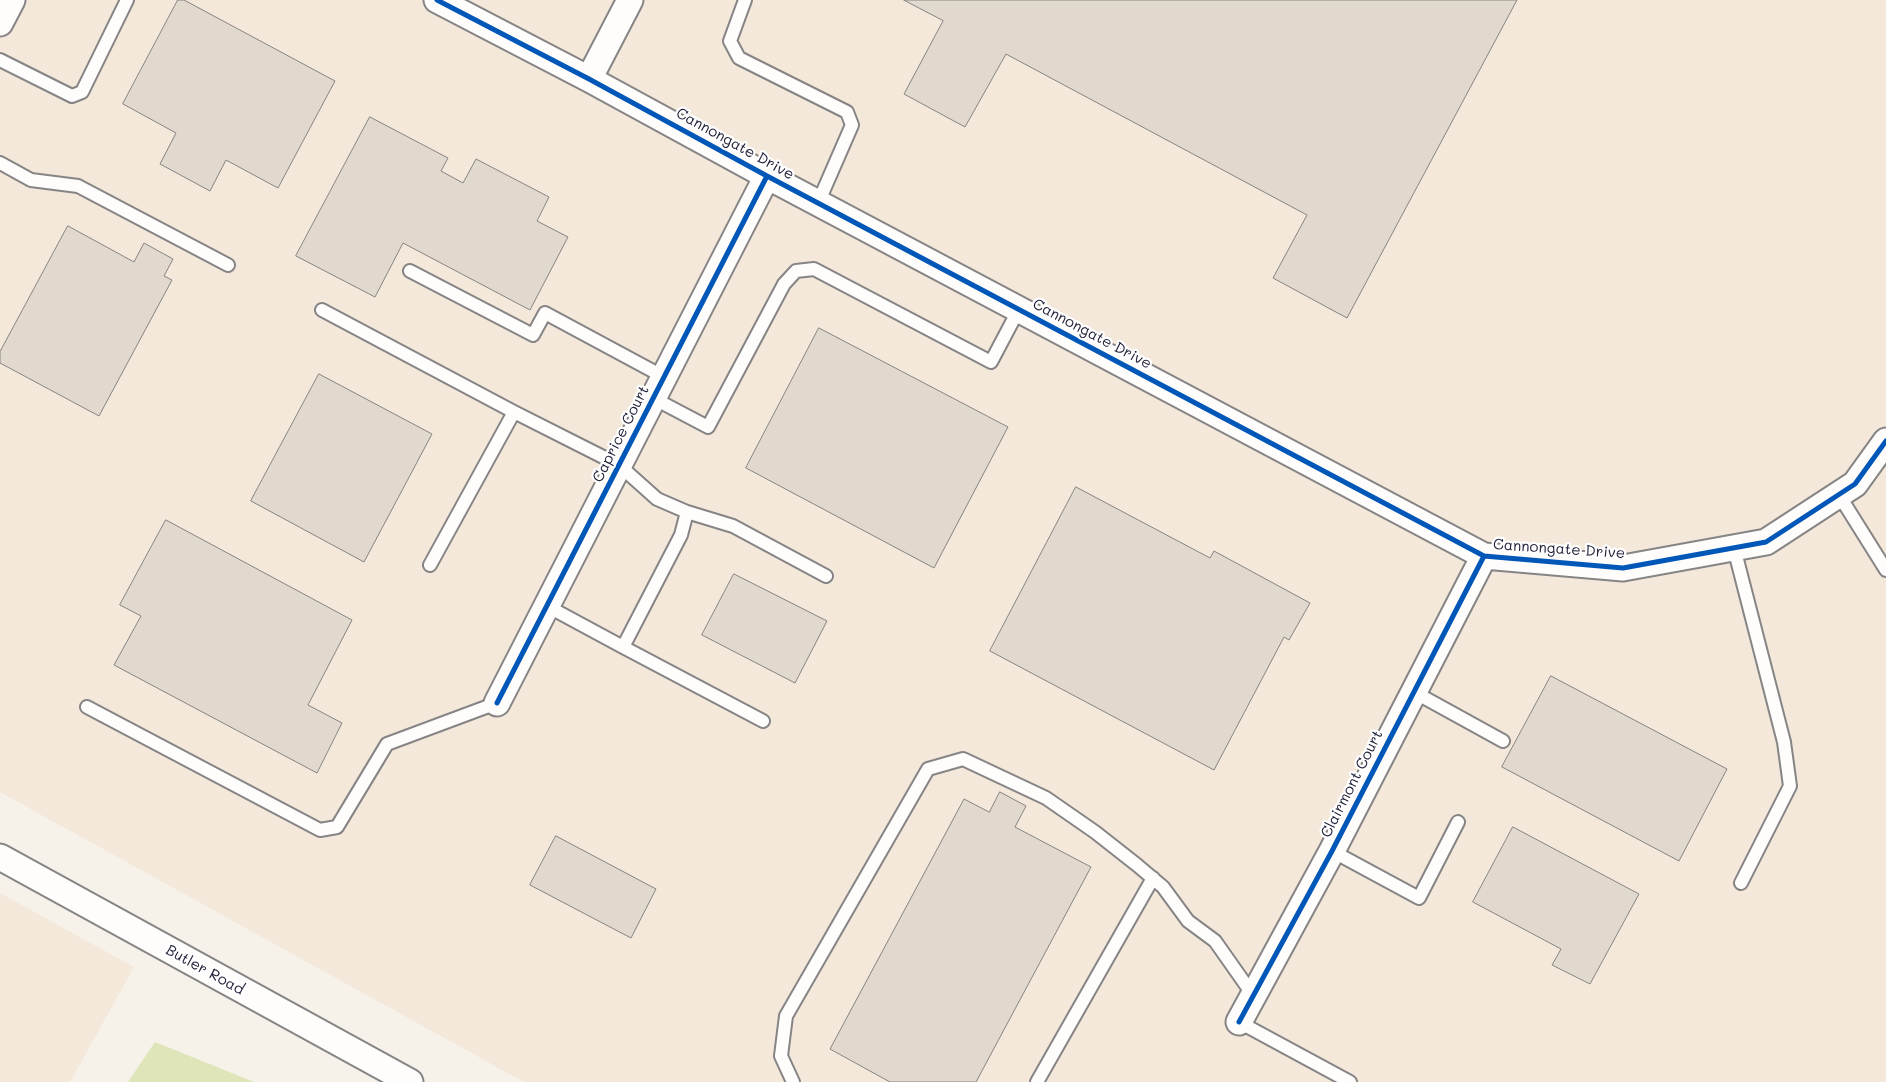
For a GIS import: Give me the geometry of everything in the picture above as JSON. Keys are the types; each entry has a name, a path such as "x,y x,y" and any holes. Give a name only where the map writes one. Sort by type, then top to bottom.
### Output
{"street":[{"path":"0,23 12,0"},
{"name":"Cannongate Drive","path":"437,0 589,79 818,203 1484,556 1623,568 1766,542 1839,495"},
{"path":"589,79 630,0"},
{"name":"Caprice Court","path":"497,703 768,176"},
{"path":"1839,495 1855,484 1886,441"},
{"name":"Clairmont Court","path":"1239,1022 1332,851 1484,556"},
{"name":"Butler Road","path":"0,857 410,1082"}],"lane":[{"path":"0,60 72,96 82,92 127,0"},
{"path":"745,0 730,41 739,58 846,112 852,125 818,203"},
{"path":"0,163 31,180 78,186 228,265"},
{"path":"410,270 533,335 545,313 659,388 708,427 784,284 796,271 814,269 991,362 1019,309"},
{"path":"322,310 514,412 619,465 657,499 687,512 733,526 826,576"},
{"path":"430,565 514,412"},
{"path":"1839,495 1886,570"},
{"path":"623,647 681,535 687,512"},
{"path":"1734,548 1784,742 1790,786 1741,883"},
{"path":"547,606 763,721"},
{"path":"1414,692 1503,741"},
{"path":"87,707 320,830 337,826 387,744 497,703"},
{"path":"793,1082 781,1056 786,1016 928,769 963,758 1046,798 1095,832 1153,878 1163,887 1188,921 1215,941 1253,995"},
{"path":"1332,851 1419,898 1458,822"},
{"path":"1037,1082 1153,878"},
{"path":"1239,1022 1350,1082"}],"shaded area":[{"path":"0,0 1886,0 1886,1082 524,1082 0,792"},
{"path":"0,893 134,967 70,1082 0,1082"}],"green space":[{"path":"155,1042 254,1082 128,1082"}],"building":[{"path":"178,0 184,0 335,81 278,188 226,160 210,191 160,164 176,133 123,104"},
{"path":"904,0 1517,0 1347,318 1273,278 1307,215 1006,54 965,127 904,94 943,21"},
{"path":"370,117 448,158 441,171 463,183 476,159 549,197 537,221 568,237 530,310 403,243 375,297 296,256"},
{"path":"68,226 134,262 144,243 173,259 164,276 172,280 99,416 0,363 0,352"},
{"path":"819,328 1008,427 934,568 746,468"},
{"path":"319,374 432,434 364,562 251,501"},
{"path":"1076,487 1210,558 1214,551 1310,603 1289,640 1284,637 1214,770 990,651"},
{"path":"166,520 352,620 308,705 342,723 317,773 114,665 141,616 120,605"},
{"path":"734,574 827,621 795,683 702,635"},
{"path":"1551,676 1727,769 1679,861 1502,767"},
{"path":"1000,792 1026,806 1015,827 1091,867 976,1082 890,1082 830,1049 964,799 989,812"},
{"path":"1513,827 1639,894 1590,984 1552,965 1561,949 1473,902"},
{"path":"556,836 656,889 631,938 530,885"}],"cycle path":[{"path":"437,0 589,79 767,176 1484,556 1623,568 1766,542 1855,484 1886,441"},
{"path":"497,703 767,176"},
{"path":"1239,1022 1332,851 1484,556"}]}
